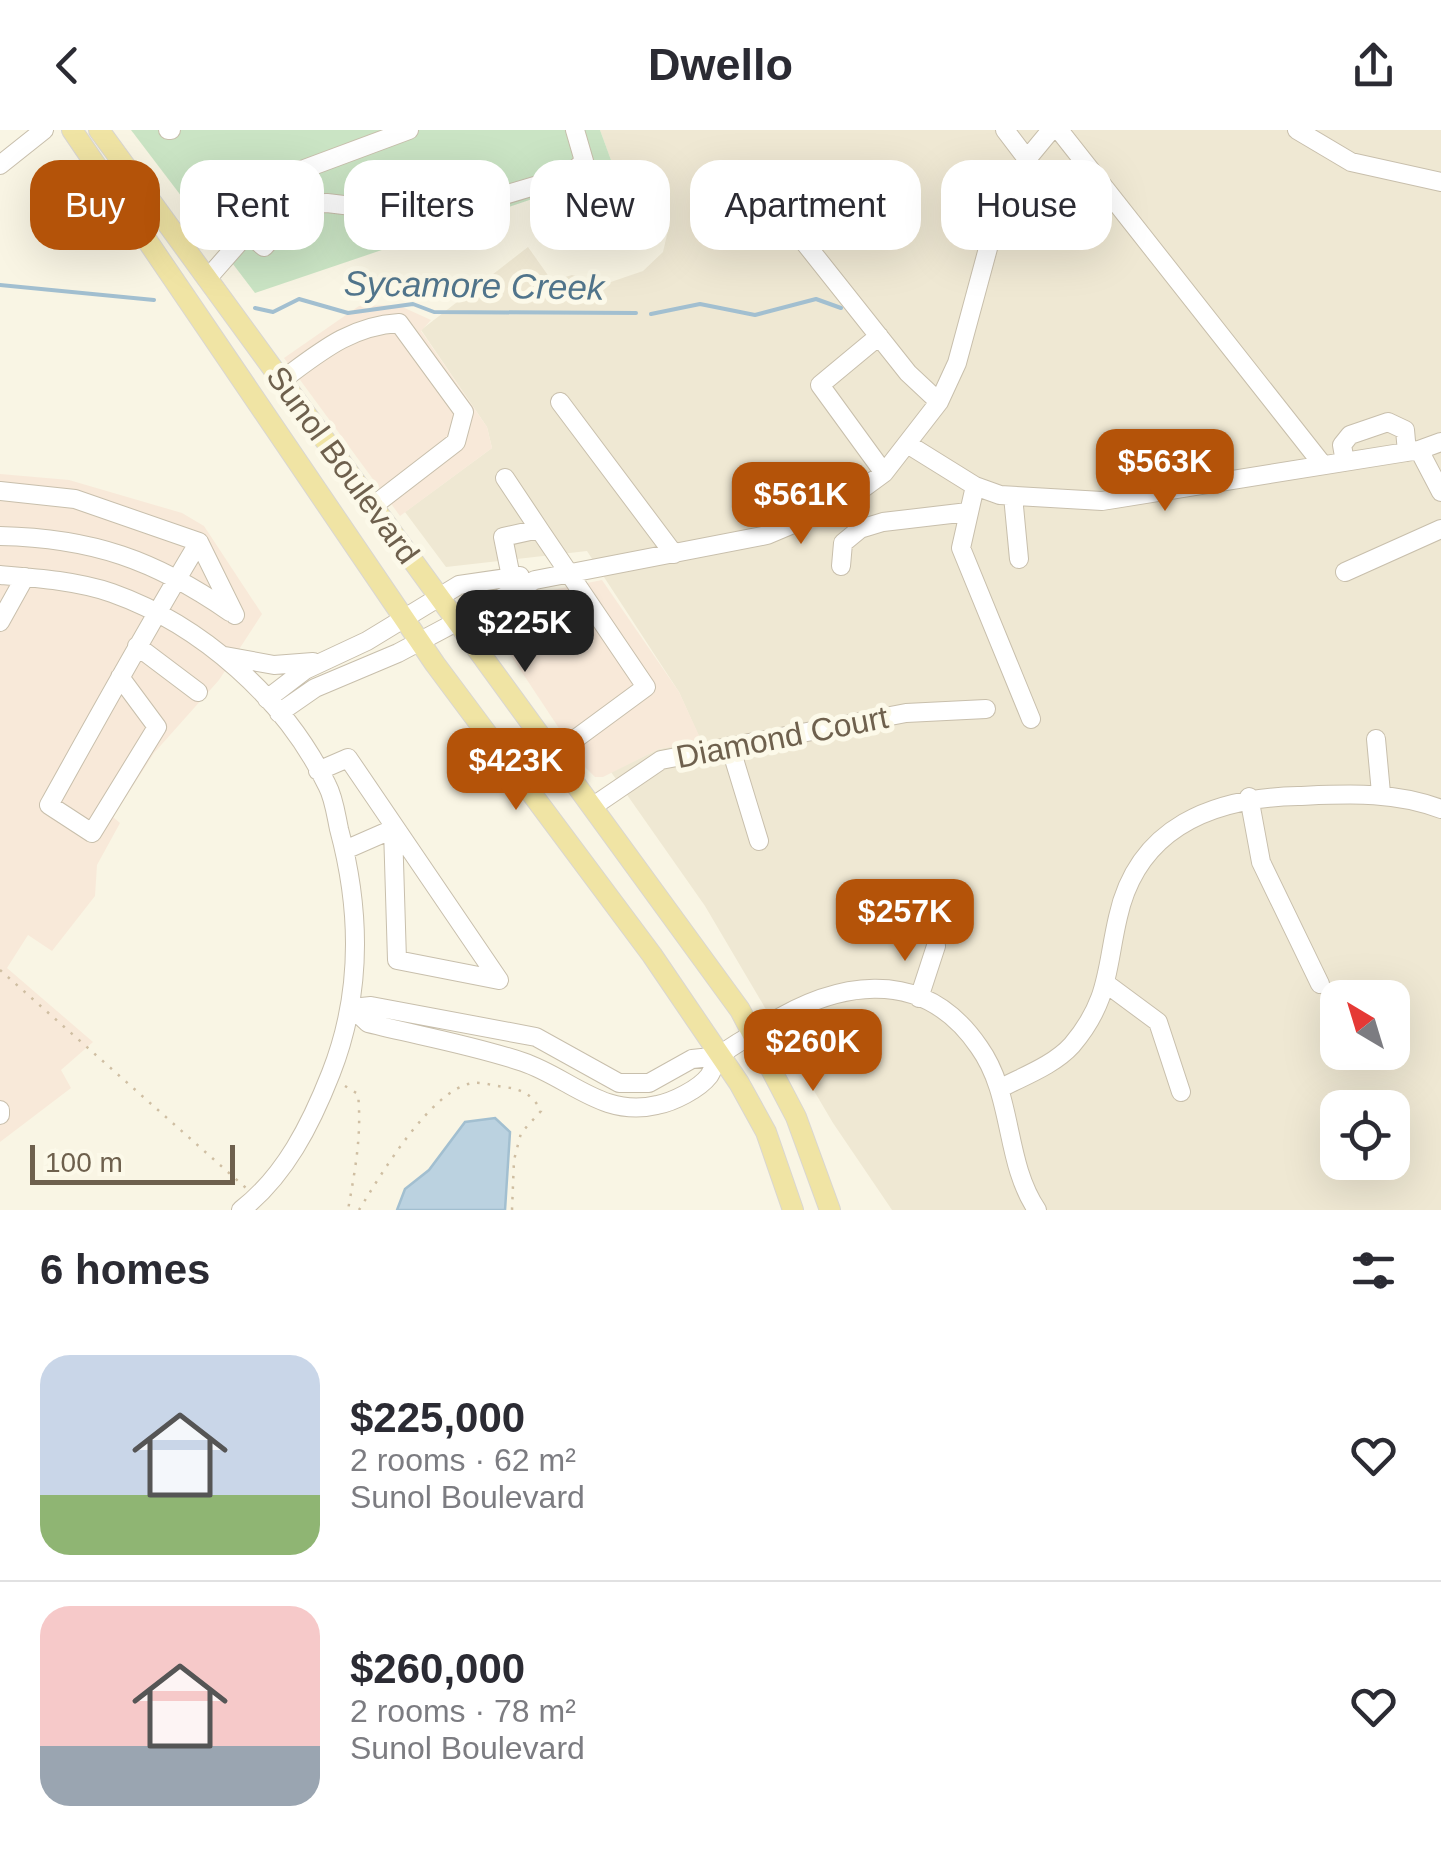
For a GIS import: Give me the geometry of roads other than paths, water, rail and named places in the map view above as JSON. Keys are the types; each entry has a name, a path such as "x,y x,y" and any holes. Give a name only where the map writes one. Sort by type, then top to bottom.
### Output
{"main road":[{"name":"Sunol Boulevard","path":"72,130 92,160"},
{"name":"Sunol Boulevard","path":"99,130 456,624 555,754 753,1034 814,1158 830,1210"},
{"path":"160,240 184,274 192,278 205,276"},
{"name":"Sunol Boulevard","path":"153,250 420,642 652,956 720,1056 750,1101 793,1207"}],"street":[{"path":"0,165 44,130"},
{"path":"324,162 409,130"},
{"path":"324,203 418,214 450,212 568,176 584,161 575,130"},
{"path":"1005,130 1027,159"},
{"path":"273,706 331,659 459,585 511,577 535,580 767,535 843,503 884,473 939,402 967,328 985,247 1027,159 1051,130"},
{"path":"1059,130 1323,465"},
{"path":"1298,130 1351,162 1441,182"},
{"path":"205,276 231,250"},
{"path":"810,250 908,372 939,402"},
{"path":"282,380 335,340 369,325 399,323 464,412 456,442 373,506"},
{"path":"878,336 820,385 884,473"},
{"path":"560,402 674,554"},
{"path":"1345,462 1342,446 1350,435 1388,422 1405,430 1413,451 1441,492"},
{"path":"909,445 975,486 1012,496 1102,500 1413,451 1441,442"},
{"path":"505,478 566,574 646,687 555,754"},
{"path":"975,486 961,548 1031,720"},
{"path":"0,491 74,498 199,542 235,615 178,576 118,554 52,537 0,536"},
{"path":"1012,496 1020,560"},
{"path":"841,566 843,543 860,529 968,512"},
{"path":"511,577 503,537 539,529"},
{"path":"1345,572 1441,529"},
{"path":"120,677 158,728 92,833 50,805 120,677 156,613 199,542"},
{"path":"0,576 110,592 156,613 220,654 273,706 328,786 353,880 352,1008 326,1085 292,1154 257,1198 240,1210"},
{"path":"0,622 26,577"},
{"path":"273,706 420,642 535,580"},
{"path":"138,646 198,692"},
{"path":"220,654 274,664 331,659"},
{"path":"331,659 347,677"},
{"name":"Diamond Court","path":"592,807 660,760 906,713 986,709"},
{"path":"1376,739 1382,793"},
{"path":"730,746 759,841"},
{"path":"318,771 348,758 392,829 499,980 397,960 392,829"},
{"path":"1000,1088 1051,1062 1072,1044 1108,985 1122,903 1147,856 1181,824 1203,811 1249,797 1382,793 1441,809"},
{"path":"1249,797 1260,862 1320,984"},
{"path":"345,850 392,829"},
{"path":"918,998 936,946"},
{"path":"1108,985 1158,1022 1181,1092"},
{"path":"352,1008 372,1006 536,1036 619,1083 649,1084 692,1059 720,1056 809,1000 851,988 884,988 918,998 960,1024 981,1048 1000,1088 1016,1162 1037,1210"},
{"path":"352,1008 368,1024 497,1055 542,1070 612,1107 656,1106 683,1095 707,1080 720,1056"},
{"path":"497,1055 503,1029"}],"water":[{"path":"495,1118 510,1132 505,1210 397,1210 405,1189 429,1170 465,1122"}],"waterway":[{"name":"Sycamore Creek","path":"0,285 154,300"},
{"name":"Sycamore Creek","path":"255,308 273,312 299,299 348,313 413,304 434,312 636,313"},
{"name":"Sycamore Creek","path":"651,314 700,304 755,315 816,299 841,308"}]}
